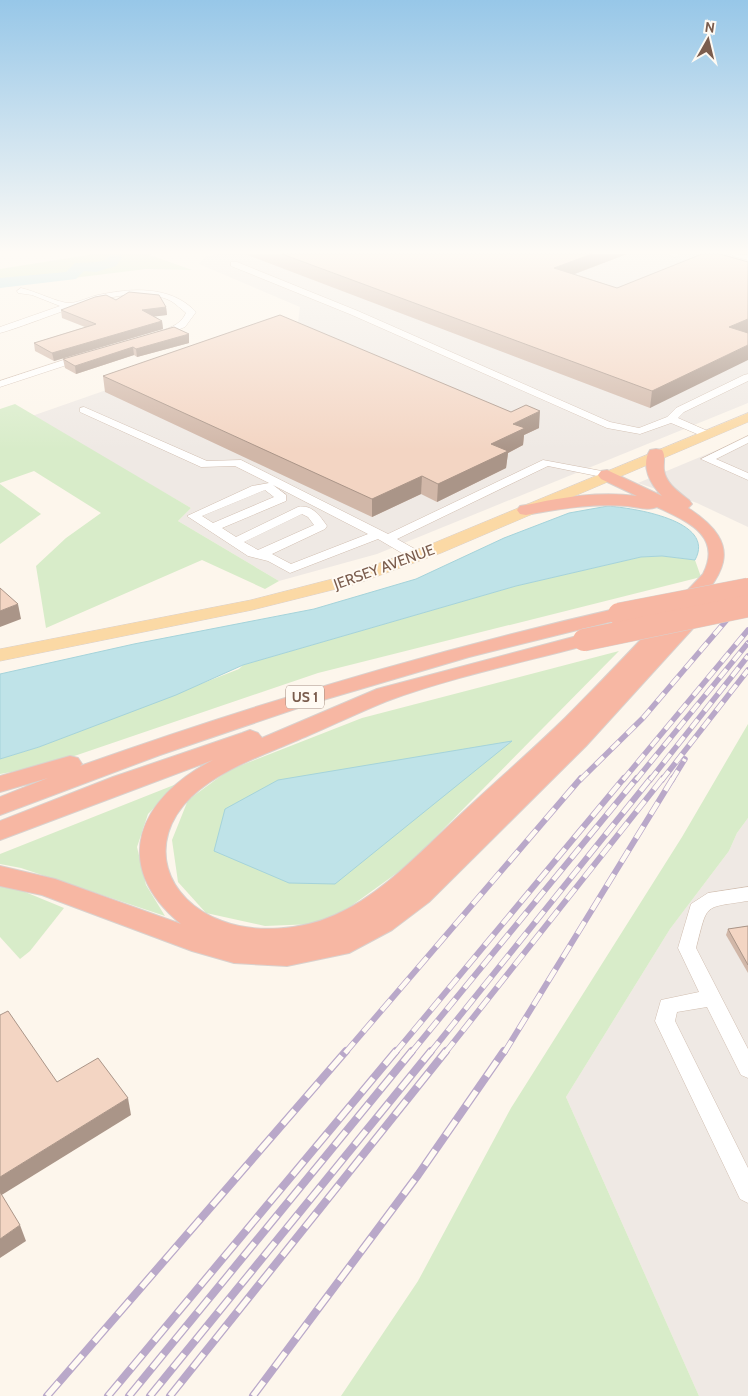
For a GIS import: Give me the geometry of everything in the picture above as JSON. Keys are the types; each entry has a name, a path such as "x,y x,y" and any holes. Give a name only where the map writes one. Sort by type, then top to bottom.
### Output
{"highway":[{"path":"385,694 231,760 204,775 183,791 160,819 152,841 151,853 156,875 171,900 193,918 215,929 239,936 272,938 306,935 342,925 380,903 572,724 712,576 720,560 718,542 703,526 681,508 656,476 654,467 656,454"},
{"path":"0,876 46,886 202,943 234,952 270,956 307,953 339,945 369,932 419,895 578,741 654,661 729,577 735,564 736,554 728,535 711,520 681,508 611,473"},
{"path":"526,510 572,501 608,498 681,508"},
{"name":"US 1","path":"0,806 226,723 436,659 618,614 748,588"},
{"name":"US 1","path":"0,831 176,763 385,694 584,640 748,606"},
{"path":"0,784 93,756 226,723"}],"main road":[{"name":"JERSEY AVENUE","path":"0,655 281,599 350,580 417,556 656,454 748,417"}],"street":[{"path":"0,330 31,319"},
{"path":"150,337 182,326 188,319"},
{"path":"371,319 607,425 640,431 671,419 680,410 748,377"},
{"path":"0,384 94,353"},
{"path":"84,410 205,465 237,462 417,556"},
{"path":"671,419 706,434"},
{"path":"748,439 706,459 748,477"},
{"path":"212,528 282,498 266,486 256,488 193,516 212,528 253,553 273,558 290,568 383,537 547,462 611,473"},
{"path":"735,472 748,464"},
{"path":"235,542 302,510 318,520 321,526 261,554"},
{"path":"748,894 708,900 697,909 688,948 748,1069"},
{"path":"712,998 668,1006 665,1021 748,1192"}],"shaded area":[{"path":"298,319 748,319 748,403 377,554 279,581 178,521 191,508 32,416 298,323"},
{"path":"748,437 748,527 697,503 638,483"},
{"path":"748,818 748,1396 699,1396 566,1097 670,929 729,851 737,833"}],"green space":[{"path":"15,404 191,508 178,521 279,581 265,589 202,560 46,628 36,566 66,538 101,513 34,471 0,483 0,409"},
{"path":"0,484 41,514 0,544"},
{"path":"662,556 695,560 701,577 318,673 45,766 0,774 0,759 39,747 239,669 243,665 516,586 641,557"},
{"path":"619,651 408,865 347,909 314,924 265,926 206,913 178,882 172,840 188,800 229,770 362,718"},
{"path":"748,724 748,818 737,833 729,851 670,929 566,1097 699,1396 341,1396 418,1281 511,1108 682,837"},
{"path":"179,783 148,814 137,847 146,885 165,916 21,868 0,864 0,854"},
{"path":"0,886 13,887 64,908 30,951 20,959 0,937"}],"water":[{"path":"608,506 652,513 683,526 694,535 699,546 695,560 662,556 641,557 516,586 243,665 176,695 39,747 0,759 0,674 134,644 314,609 416,579 504,538 569,513"},
{"path":"512,741 335,884 289,883 214,851 225,809 278,780"}],"building":[{"path":"84,319 159,319 162,321 52,353 34,343 96,324"},
{"path":"268,319 290,319 511,412 526,405 540,411 513,424 525,428 491,444 508,451 438,484 422,476 372,499 103,376"},
{"path":"458,319 748,319 729,327 748,333 748,345 652,391"},
{"path":"174,327 189,334 136,349 133,347 75,366 63,359"},
{"path":"0,588 18,604 0,611"},
{"path":"748,926 748,965 728,929"},
{"path":"8,1011 57,1082 98,1058 128,1098 0,1177 0,1015"},
{"path":"0,1192 20,1225 0,1239"}],"railway":[{"path":"580,780 643,718 748,595"},
{"path":"623,780 748,630"},
{"path":"636,780 748,643"},
{"path":"650,780 748,656"},
{"path":"662,780 748,670"},
{"path":"672,780 685,759"},
{"path":"345,1053 581,778"},
{"path":"395,1053 624,778"},
{"path":"411,1053 637,778"},
{"path":"430,1053 651,778"},
{"path":"445,1053 663,778"},
{"path":"504,1053 673,778"},
{"path":"47,1396 346,1051"},
{"path":"108,1396 396,1051"},
{"path":"129,1396 412,1051"},
{"path":"150,1396 431,1051"},
{"path":"170,1396 446,1051"},
{"path":"253,1396 418,1175 504,1051"}]}
